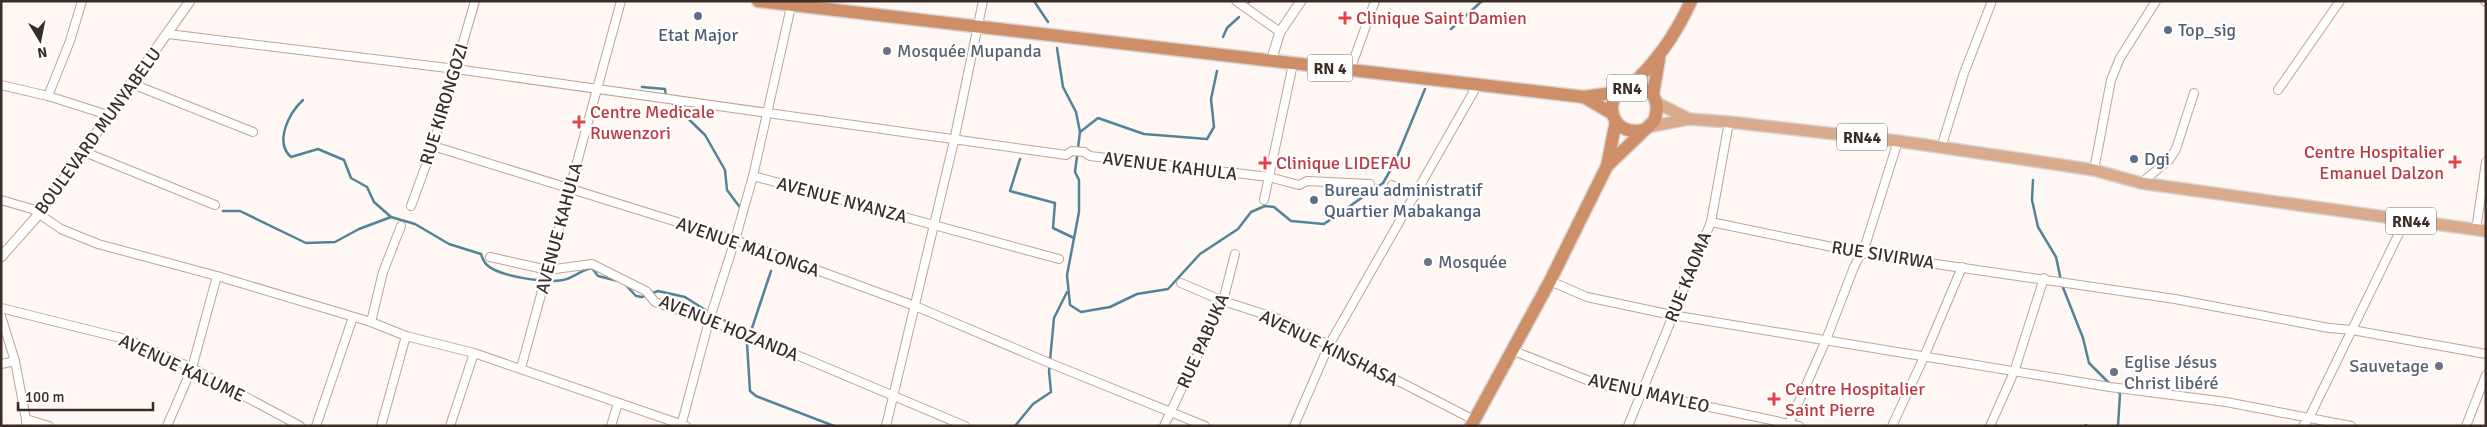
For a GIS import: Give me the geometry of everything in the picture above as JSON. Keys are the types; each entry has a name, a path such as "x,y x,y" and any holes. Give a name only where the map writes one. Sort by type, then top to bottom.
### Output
{"highway":[{"name":"RN 4","path":"758,1 976,28 1584,97 1614,118"},
{"path":"1624,89 1646,72 1660,54 1682,20 1691,1"},
{"path":"1655,99 1660,54"},
{"name":"RN4","path":"1584,97 1638,86 1655,99 1658,112 1654,121 1607,166"},
{"name":"RN4","path":"1624,89 1614,99 1614,118 1630,131 1646,129"},
{"path":"1473,423 1514,351 1607,166 1614,118"}],"main road":[{"name":"RN44","path":"1655,99 1689,119"},
{"name":"RN44","path":"1646,129 1689,119 1898,142 2094,170 2141,183 2481,231"}],"street":[{"path":"48,96 70,41 82,1"},
{"name":"BOULEVARD MUNYABELU","path":"1,257 39,214 190,1"},
{"name":"RUE KIRONGOZI","path":"410,206 433,146 475,1"},
{"name":"AVENUE KAHULA","path":"521,368 621,1"},
{"path":"886,426 915,306 932,224 954,141 983,1"},
{"path":"1236,1 1280,32"},
{"path":"1271,61 1280,32 1301,1"},
{"path":"1941,148 1964,73 1992,1"},
{"path":"2094,170 2111,80 2120,58 2156,1"},
{"path":"2278,90 2340,1"},
{"path":"1350,70 1374,2"},
{"path":"1,200 32,209 61,229 98,244 217,276 371,322 406,336 474,353 683,425 711,316 753,176 792,4"},
{"name":"AVENUE KAHULA","path":"168,34 596,88 954,141 1066,155 1072,151 1084,152 1090,156 1269,177 1299,185 1307,181 1370,184"},
{"path":"1264,200 1293,64"},
{"path":"130,84 253,132"},
{"path":"1294,426 1329,346 1478,84"},
{"path":"1,86 48,96 108,115"},
{"path":"2141,183 2169,160 2176,149 2194,93"},
{"name":"RUE KAOMA","path":"1628,426 1710,222 1729,122"},
{"path":"1788,425 1826,340 1861,253 1898,142"},
{"name":"AVENUE MALONGA","path":"433,146 735,240 915,306 1046,362 1205,426"},
{"path":"82,152 215,205"},
{"path":"2481,231 2486,162"},
{"name":"AVENUE NYANZA","path":"753,176 1058,259"},
{"path":"1392,185 1415,196"},
{"path":"2304,426 2405,221"},
{"name":"RUE SIVIRWA","path":"1710,222 1861,253 2044,278 2175,299 2329,328 2352,330 2486,354"},
{"path":"371,322 383,272 401,226"},
{"name":"RUE PABUKA","path":"1164,426 1223,301 1235,254"},
{"name":"AVENUE HOZANDA","path":"490,256 546,277 592,264 646,291 655,302 711,316 750,335 965,426"},
{"path":"1892,426 1962,267"},
{"path":"167,426 192,368 217,276"},
{"path":"1990,426 2014,372 2044,278"},
{"path":"1550,281 1588,297 1672,314 2014,372 2226,402 2351,426"},
{"name":"AVENUE KINSHASA","path":"1181,283 1223,301 1276,318 1473,423"},
{"name":"AVENUE KALUME","path":"1,308 129,340 192,368 300,426"},
{"path":"1,316 15,361 26,422 48,426"},
{"path":"316,426 353,317"},
{"path":"381,426 406,336"},
{"name":"AVENU MAYLEO","path":"1514,351 1592,382 1799,426"},
{"path":"450,426 474,353"},
{"path":"1,364 15,361"},
{"path":"2466,426 2486,375"},
{"path":"611,426 618,403"}],"waterway":[{"path":"1034,1 1048,22"},
{"path":"1451,29 1482,1"},
{"path":"1223,37 1227,28 1239,17"},
{"path":"1057,48 1063,87 1076,112 1080,132 1075,172 1079,180 1079,212 1067,275 1070,305 1081,312 1110,307 1137,294 1168,289 1200,254 1238,229 1251,212 1265,206 1274,207 1291,221 1324,224 1383,183 1394,164 1425,89"},
{"path":"1080,132 1098,118 1144,134 1207,139 1214,127 1211,99 1217,71"},
{"path":"642,87 665,89 666,97"},
{"path":"303,100 293,112 285,128 284,144 286,151 291,157 318,149 344,160 351,178 367,187 374,202 391,217"},
{"path":"670,101 705,135 725,170 727,190 742,210"},
{"path":"1020,159 1010,191 1055,203 1053,228 1074,238"},
{"path":"2033,180 2032,200 2038,227 2056,257 2062,285 2083,338 2089,363 2110,384"},
{"path":"223,211 240,211 306,243 335,242 359,229 391,217 415,224 449,244 481,254 487,265 512,276 555,281 570,278 592,268 598,276 618,281"},
{"path":"751,331 771,271"},
{"path":"625,284 636,296 642,297 658,291 685,297 718,318 751,331"},
{"path":"1015,426 1033,404 1051,392 1049,371 1054,318 1067,292"},
{"path":"749,336 747,343 750,391 756,396 834,426"},
{"path":"2116,389 2120,394 2118,426"}],"place":[{"name":"Etat Major","path":"698,16"},
{"name":"Clinique Saint Damien","path":"1345,18"},
{"name":"Top_sig","path":"2168,30"},
{"name":"Mosquée Mupanda","path":"887,51"},
{"name":"Centre Medicale Ruwenzori","path":"579,122"},
{"name":"Dgi","path":"2134,159"},
{"name":"Centre Hospitalier Emanuel Dalzon","path":"2455,162"},
{"name":"Clinique LIDEFAU","path":"1265,163"},
{"name":"Bureau administratif Quartier Mabakanga","path":"1314,200"},
{"name":"Mosquée","path":"1428,262"},
{"name":"Sauvetage","path":"2439,366"},
{"name":"Eglise Jésus Christ libéré","path":"2114,372"},
{"name":"Centre Hospitalier Saint Pierre","path":"1774,399"}]}
